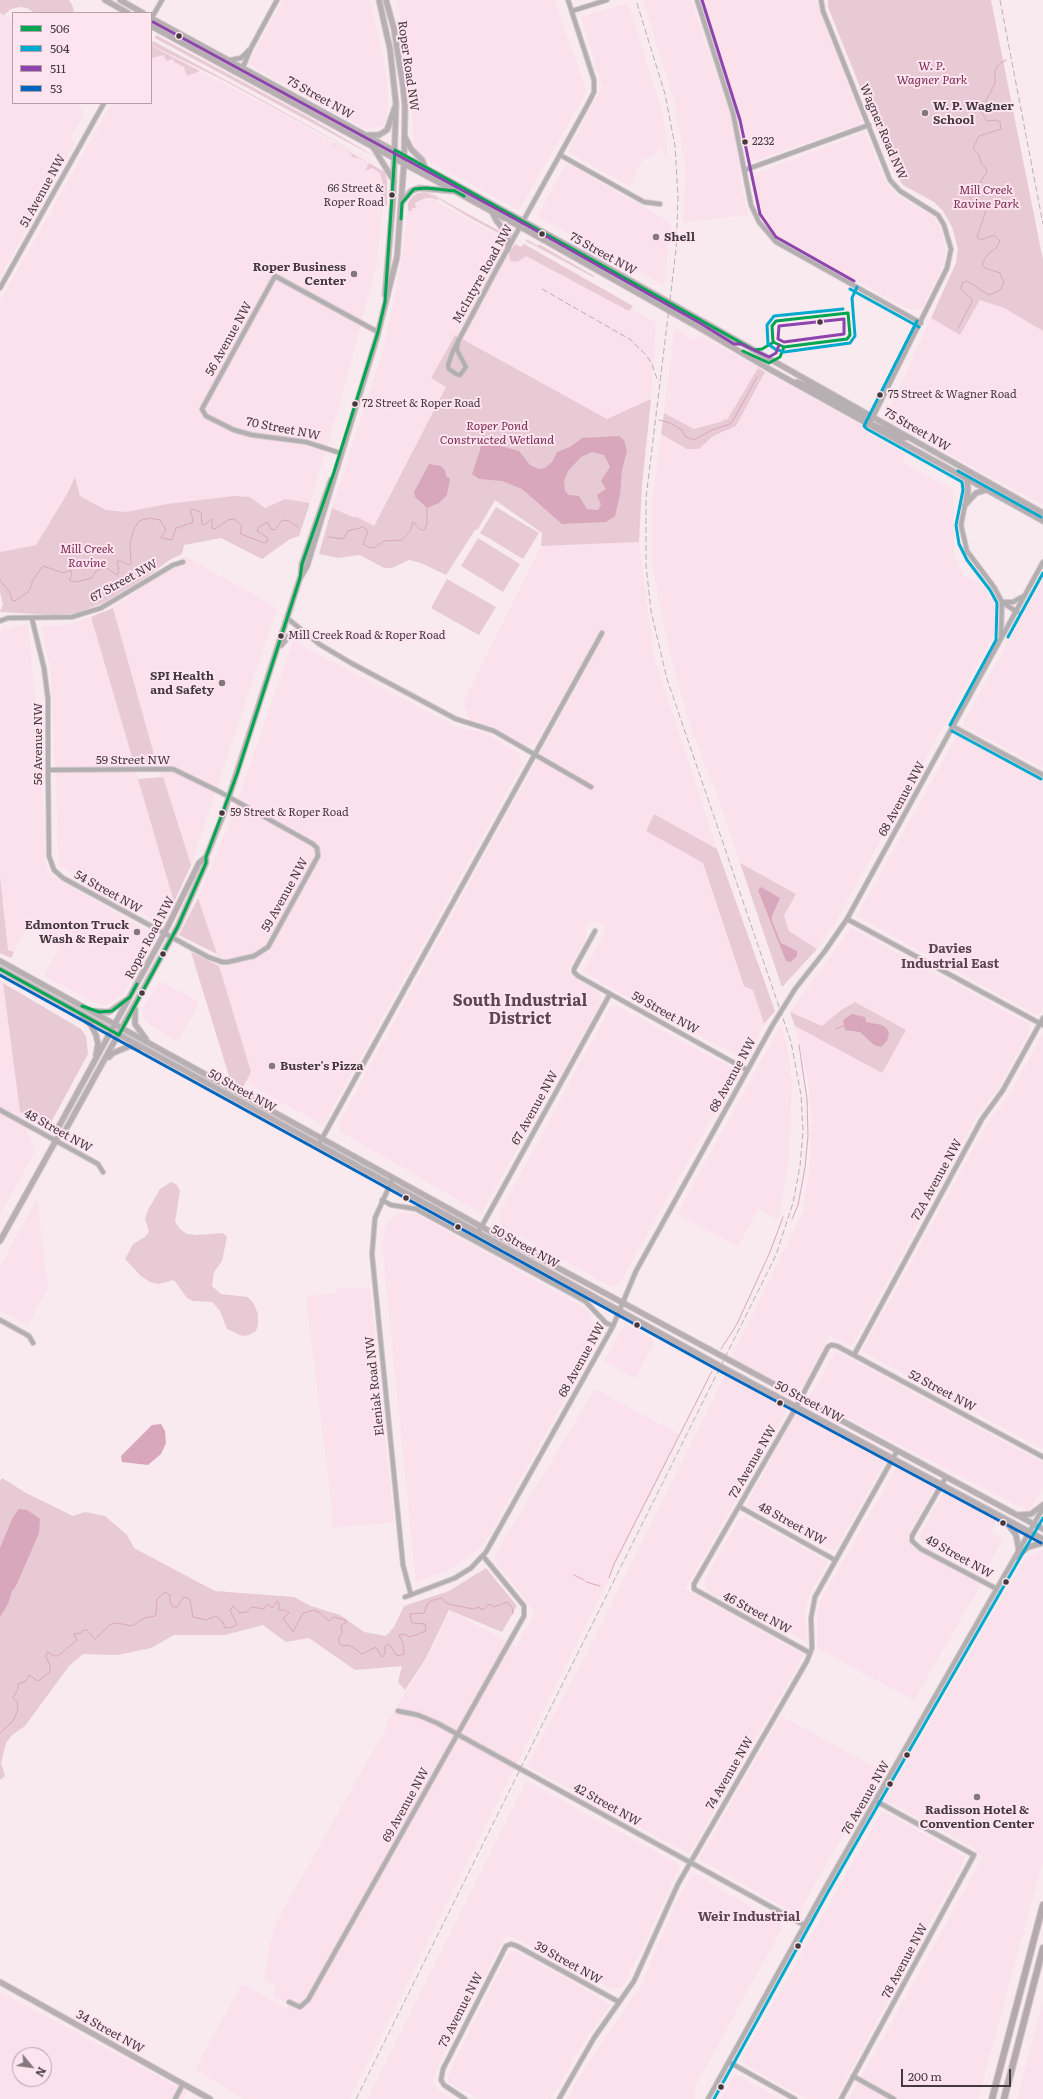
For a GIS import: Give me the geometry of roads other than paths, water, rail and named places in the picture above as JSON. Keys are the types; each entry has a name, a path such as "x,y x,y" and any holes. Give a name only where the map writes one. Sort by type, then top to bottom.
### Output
{"highway":[{"path":"992,2099 1043,1905"},
{"path":"1004,2099 1043,1948"}],"main road":[{"path":"105,0 126,12"},
{"path":"120,0 141,12"},
{"name":"Roper Road NW","path":"379,0 392,55 396,104 396,150 385,302"},
{"name":"Roper Road NW","path":"0,1241 59,1134 65,1131 123,1028 172,938 206,863 206,857 229,797 300,578 306,566 330,492 334,472 378,332 397,257 402,203 405,107 394,28 386,0"},
{"name":"75 Street NW","path":"152,19 396,150 1043,513"},
{"name":"75 Street NW","path":"152,27 520,227 698,327 786,379 1043,521"},
{"path":"236,71 243,67"},
{"path":"364,134 377,136 384,133 389,126 396,104"},
{"path":"404,135 411,150 422,160 425,167"},
{"path":"372,146 394,182"},
{"path":"402,203 411,191 418,188 454,191"},
{"path":"492,212 496,220 508,235 508,249"},
{"path":"786,379 806,385 866,418 874,417"},
{"path":"869,425 876,425 903,438 908,437"},
{"path":"965,505 968,490 967,479"},
{"path":"965,505 976,493 986,490"},
{"path":"278,649 291,634 307,634"},
{"name":"Roper Road NW","path":"59,1134 58,1128 94,1060 164,934 199,863 206,857"},
{"name":"50 Street NW","path":"0,960 482,1227 1043,1529"},
{"name":"50 Street NW","path":"0,969 796,1407 1043,1539"},
{"path":"89,1010 109,1012 130,997"},
{"path":"135,1005 135,1024 140,1033 151,1044"},
{"path":"79,1012 91,1025 96,1035 98,1044 94,1060"},
{"path":"103,1063 112,1053 130,1046 147,1050"},
{"path":"1016,1515 1031,1514 1043,1507"},
{"path":"1000,1516 1016,1535 1019,1551"},
{"path":"1016,1556 1028,1547 1043,1543"},
{"name":"34 Street NW","path":"0,1982 210,2099"}],"street":[{"path":"152,16 162,0"},
{"path":"243,67 250,48 277,0"},
{"name":"McIntyre Road NW","path":"458,340 457,350 466,367 464,372 460,375 452,372 448,365 458,340 560,155 592,95 595,86 568,0"},
{"path":"572,11 607,0"},
{"path":"697,0 733,113 753,213 773,241 921,323"},
{"name":"Wagner Road NW","path":"820,0 823,11 893,185 902,193 938,216 944,225 951,249 950,262 869,425"},
{"path":"230,60 241,58 250,48"},
{"name":"51 Avenue NW","path":"0,288 103,104"},
{"path":"745,170 869,125"},
{"path":"560,155 644,202 660,204"},
{"name":"56 Avenue NW","path":"202,411 275,276 378,332"},
{"name":"70 Street NW","path":"202,411 206,416 234,430 252,435 306,442 340,453"},
{"path":"965,505 961,525 967,551 994,586 1002,602 1003,620 1001,641"},
{"name":"67 Street NW","path":"1,620 72,616 101,608 173,565 183,562"},
{"name":"68 Avenue NW","path":"405,1597 455,1578 471,1568 483,1556 613,1326 622,1302 645,1254 747,1070 789,998 825,951 847,919 1017,612 1043,562"},
{"path":"1002,602 1013,602 1026,594"},
{"path":"1002,602 1017,612"},
{"path":"287,618 307,634 338,655 456,718 494,732 591,787"},
{"name":"56 Avenue NW","path":"32,619 44,668 47,697 49,856 54,870"},
{"path":"319,1144 602,633"},
{"path":"954,726 1043,775"},
{"name":"59 Street NW","path":"48,770 173,769 229,797 313,844 317,848"},
{"name":"59 Avenue NW","path":"265,950 318,856 317,848"},
{"name":"54 Street NW","path":"54,870 63,878 215,961 222,962 245,958 265,950"},
{"path":"847,919 1042,1024"},
{"name":"59 Street NW","path":"595,931 574,968 574,972 610,994 747,1070"},
{"name":"67 Avenue NW","path":"478,1233 610,994"},
{"name":"72A Avenue NW","path":"854,1355 982,1119 1004,1090 1042,1024 1043,1018"},
{"name":"48 Street NW","path":"0,1110 98,1164 102,1168 103,1172"},
{"name":"Eleniak Road NW","path":"394,1178 382,1200 375,1218 372,1254 403,1565 411,1595"},
{"name":"50 Street NW","path":"382,1200 391,1205 416,1209 585,1301 606,1323 613,1326"},
{"path":"0,1320 29,1336 33,1342"},
{"name":"52 Street NW","path":"831,1345 835,1345 854,1355 1043,1457"},
{"name":"72 Avenue NW","path":"694,1589 694,1584 740,1507 826,1350 831,1345"},
{"name":"74 Avenue NW","path":"559,2099 583,2055 637,1975 671,1899 690,1862 810,1653 813,1644 811,1618 813,1604 835,1560 897,1451"},
{"path":"942,1484 946,1477"},
{"name":"49 Street NW","path":"942,1484 912,1536 912,1541 921,1549 997,1589"},
{"name":"48 Street NW","path":"740,1507 835,1560"},
{"name":"76 Avenue NW","path":"708,2099 804,1925 1043,1507"},
{"name":"69 Avenue NW","path":"288,2002 300,2007 308,2000 524,1616 524,1606 483,1556"},
{"name":"46 Street NW","path":"694,1589 810,1653"},
{"name":"42 Street NW","path":"398,1711 425,1717 804,1925"},
{"name":"78 Avenue NW","path":"841,2099 974,1855 876,1801"},
{"name":"39 Street NW","path":"506,1946 511,1944 517,1946 619,2002"},
{"name":"73 Avenue NW","path":"465,2099 444,2085 441,2080 443,2069 506,1946"},
{"path":"728,2062 795,2099"},
{"path":"853,2076 894,2099"},
{"path":"175,2099 183,2084"}],"waterway":[{"path":"983,203 972,201 969,196 971,191 979,184 987,172 981,163 979,155 973,148 979,136 1001,129 1000,122 997,120 987,121 981,111 995,83 995,70 999,64 1006,60"},
{"path":"958,328 972,302 972,299 961,289 962,283 967,281 989,295 1000,290 1004,283 1000,273 985,268 982,264 987,255 997,247 1000,241 994,235 981,240 977,237 986,211"},
{"path":"659,420 670,423 682,430 686,437 694,440 712,430 730,424 757,377"},
{"path":"329,537 343,539 348,531 363,527 367,530 363,544 368,547 374,548 384,541 402,540 410,531 413,522 421,530 424,530 427,524 427,507"},
{"path":"0,580 10,593 12,600 15,601 28,592 32,585 32,581 43,566 64,573 71,570 72,575 69,580 75,582 92,578 96,571 105,567 117,575 119,571 117,561 121,561 129,565 131,563 130,543 134,529 139,521 149,518 160,520 166,530 161,538 172,540 176,528 192,523 193,519 190,511 192,509 201,512 202,524 204,525 212,519 212,528 215,529 228,520 234,519 242,526 240,531 241,534 264,543 267,542 268,538 257,531 259,527 267,522 271,529 275,530 282,520 289,521 298,527"},
{"path":"835,1029 844,1026"},
{"path":"792,1219 798,1205 805,1168 808,1136 807,1099 799,1045"},
{"path":"721,1349 737,1324 770,1252 783,1217"},
{"path":"609,1578 614,1564 712,1371"},
{"path":"574,1575 584,1580"},
{"path":"586,1582 600,1586"},
{"path":"0,1733 13,1721 18,1709 17,1702 13,1698 18,1689 18,1684 26,1681 29,1675 38,1681 50,1672 50,1666 46,1656 47,1652 58,1656 77,1640 74,1634 81,1633 83,1630 87,1630 95,1639 111,1624 117,1623 132,1626 144,1618 155,1616 157,1599 165,1592 170,1595 170,1602 173,1607 177,1607 183,1598 186,1597 190,1600 193,1617 206,1620 216,1616 223,1622 225,1628 233,1627 237,1624 230,1611 233,1606 240,1613 247,1612 252,1607 264,1609 268,1604 272,1608 277,1601 279,1603 279,1610 285,1610 289,1613 283,1618 293,1632 303,1613 314,1610 319,1612 329,1621 333,1617 346,1620 346,1622 341,1626 342,1633 339,1638 339,1643 343,1646 349,1645 362,1654 376,1647 382,1657 385,1654 385,1646 389,1644 397,1656 404,1654 403,1643 399,1635 404,1634 410,1637 426,1631 425,1624 412,1623 410,1614 424,1613 428,1603 433,1600 442,1598 446,1603 452,1605 474,1609 478,1607 483,1610 489,1604 494,1607 507,1602 512,1607 513,1614"}],"railway":[{"path":"356,2099 776,1255 793,1203 800,1166 803,1131 801,1095 791,1042 667,679 651,611 646,565 646,498 676,250 678,197 675,146 665,94 636,0"},
{"path":"1000,0 1043,224"},
{"path":"542,289 631,340 646,355 652,364 658,382"}],"place":[{"name":"W. P. Wagner School","path":"925,113"},
{"name":"2232","path":"745,142"},
{"name":"66 Street & Roper Road","path":"392,195"},
{"name":"Shell","path":"656,237"},
{"name":"Roper Business Center","path":"354,274"},
{"name":"75 Street & Wagner Road","path":"880,395"},
{"name":"72 Street & Roper Road","path":"355,404"},
{"name":"Mill Creek Road & Roper Road","path":"281,636"},
{"name":"SPI Health and Safety","path":"222,683"},
{"name":"59 Street & Roper Road","path":"222,813"},
{"name":"Edmonton Truck Wash & Repair","path":"137,932"},
{"name":"Buster's Pizza","path":"272,1066"},
{"name":"Radisson Hotel & Convention Center","path":"977,1797"}],"district":[{"name":"Davies Industrial East","path":"950,956"},
{"name":"South Industrial District","path":"520,1010"},
{"name":"Weir Industrial","path":"749,1917"}],"park label":[{"name":"W. P. Wagner Park","path":"932,73"},
{"name":"Mill Creek Ravine Park","path":"986,197"},
{"name":"Roper Pond Constructed Wetland","path":"497,433"},
{"name":"Mill Creek Ravine","path":"87,556"}]}
